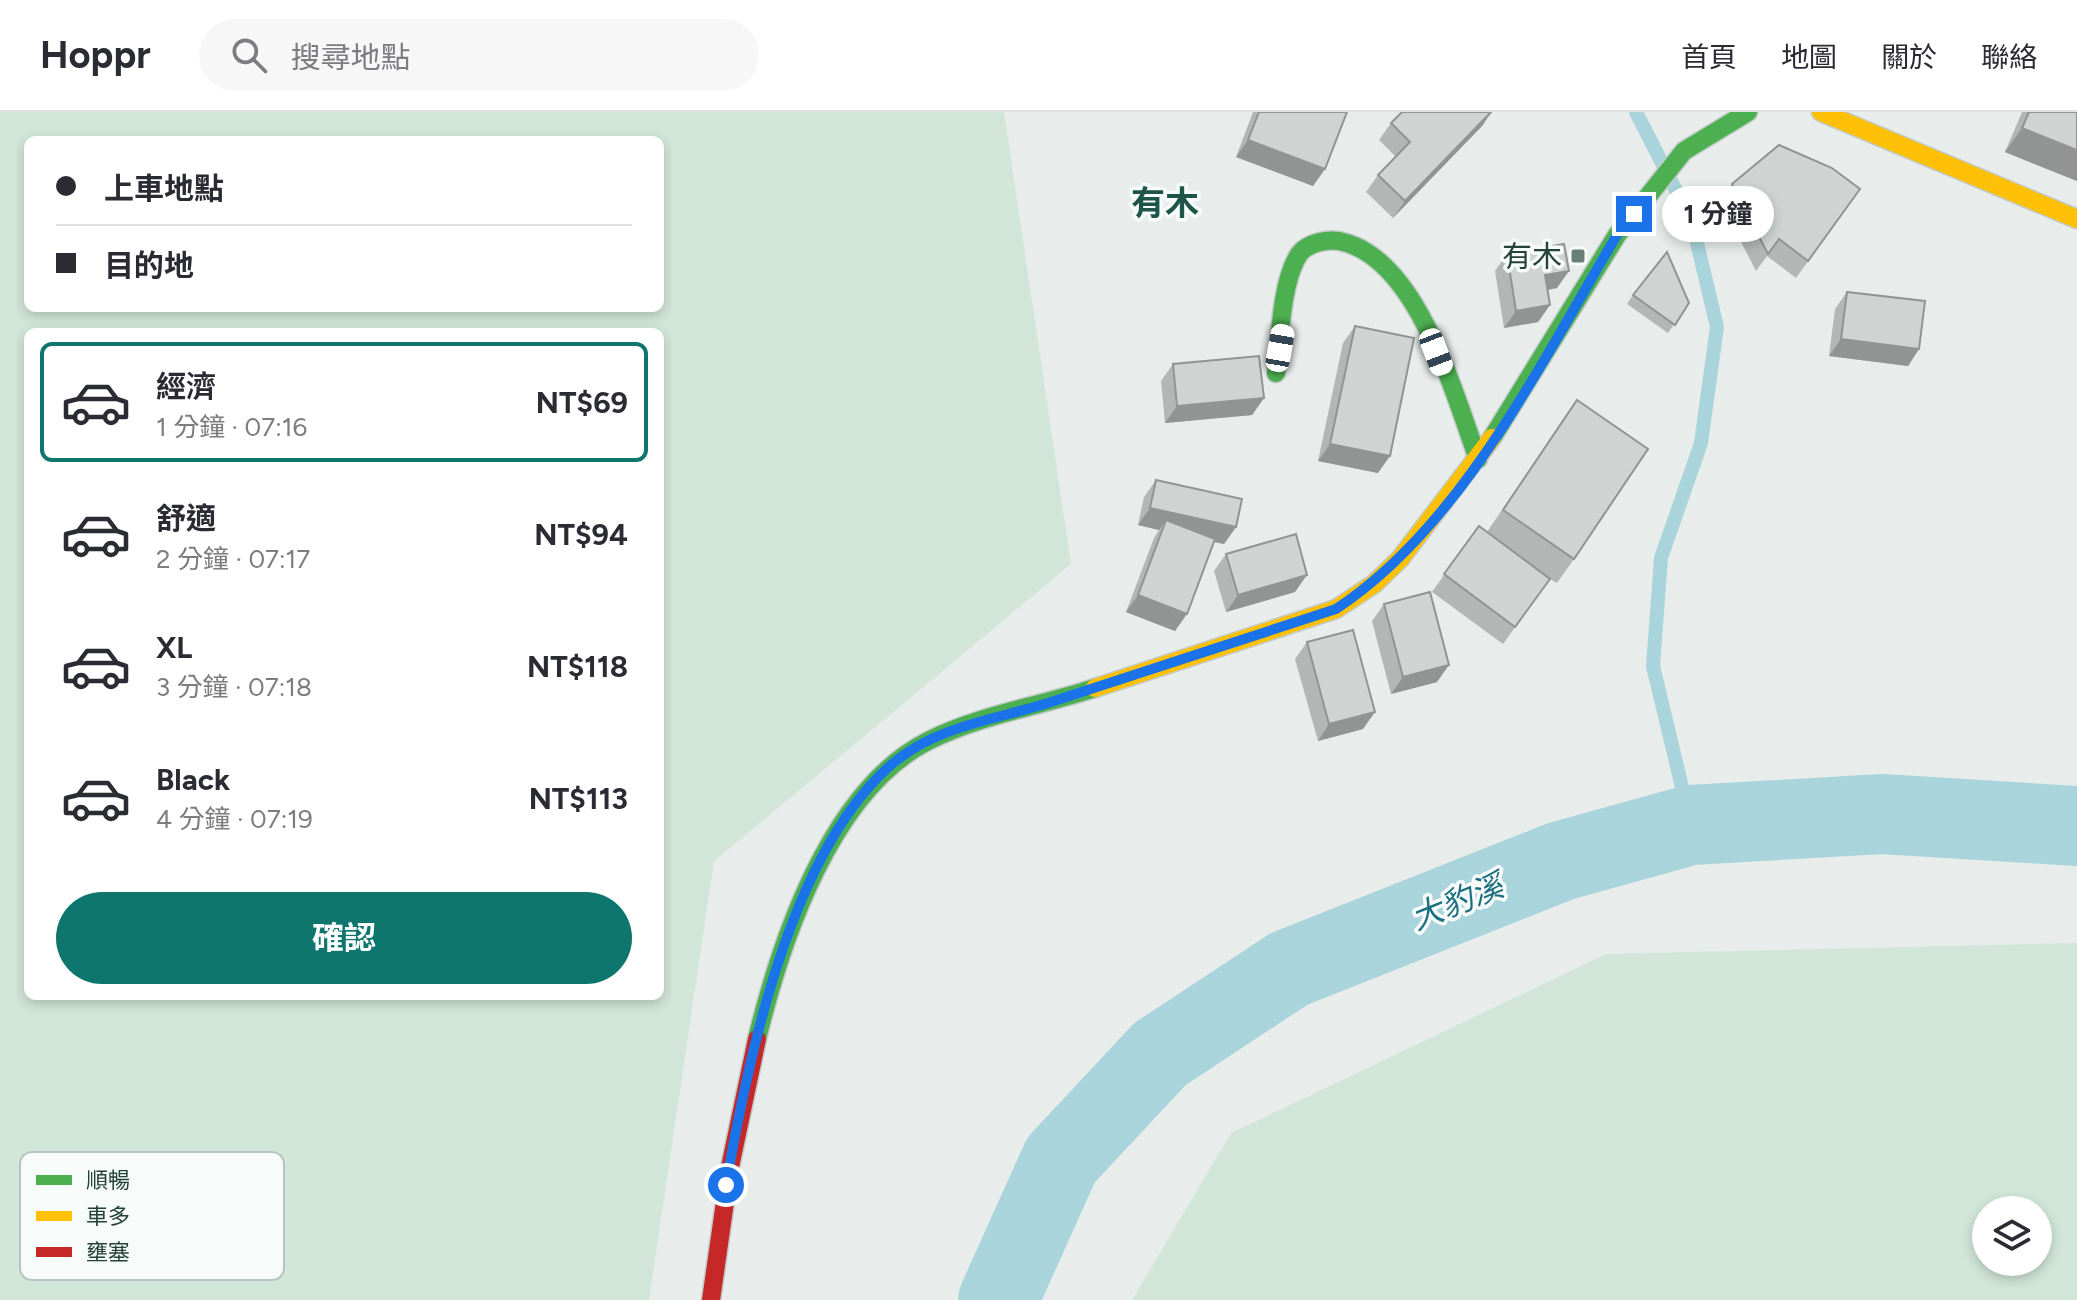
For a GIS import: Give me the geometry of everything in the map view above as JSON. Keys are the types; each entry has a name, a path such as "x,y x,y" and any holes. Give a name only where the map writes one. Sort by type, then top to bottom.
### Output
{"street":[{"path":"711,1300 721,1213 745,1076 784,950 821,861 850,811 892,764 947,730 1033,707 1336,609 1374,584 1400,559 1478,459 1516,404 1617,235 1684,151 1748,112"},
{"path":"1821,112 2077,219"},
{"path":"1276,373 1292,273 1301,251 1321,241 1345,239 1369,252 1397,278 1426,325 1478,459"}],"green space":[{"path":"0,112 1004,112 1071,564 714,861 649,1300 0,1300"},
{"path":"2077,943 2077,1300 1132,1300 1231,1133 1606,954"}],"building":[{"path":"1259,112 1347,112 1325,169 1248,140"},
{"path":"1402,112 1491,112 1405,201 1378,175 1410,142 1391,123"},
{"path":"2029,112 2077,112 2077,150 2022,128"},
{"path":"1779,145 1832,168 1860,189 1808,261 1779,239 1768,254 1732,184"},
{"path":"1564,244 1569,271 1545,275 1550,305 1516,311 1507,254"},
{"path":"1667,252 1689,303 1675,325 1633,295"},
{"path":"1847,292 1925,301 1919,349 1841,339"},
{"path":"1355,326 1414,338 1390,456 1330,444"},
{"path":"1259,356 1264,398 1177,406 1173,364"},
{"path":"1577,400 1648,449 1574,559 1503,510"},
{"path":"1156,480 1242,499 1236,527 1150,508"},
{"path":"1166,520 1215,539 1187,614 1138,595"},
{"path":"1479,526 1550,579 1515,627 1444,574"},
{"path":"1296,534 1307,575 1238,595 1226,554"},
{"path":"1430,592 1449,665 1403,677 1384,604"},
{"path":"1353,630 1375,712 1329,724 1307,642"}],"waterway":[{"path":"1636,112 1692,222 1717,327 1701,443 1661,558 1653,666 1691,825"},
{"name":"大豹溪","path":"998,1300 1061,1160 1160,1054 1289,969 1561,861 1691,825 1882,814 2077,826"}],"traffic: fast":[{"path":"1492,438 1617,235 1684,151 1748,112"},
{"path":"1276,373 1285,294 1300,253 1323,241 1339,241 1366,252 1390,272 1411,299 1429,331 1478,459"},
{"path":"757,1039 796,914 815,871 864,794 894,764 928,741 989,718 1095,688"}],"traffic: slow":[{"path":"1821,112 2077,219"},
{"path":"1095,688 1336,609 1374,584 1400,559 1492,438"}],"traffic: jam":[{"path":"711,1300 730,1167 757,1039"}],"place":[{"name":"有木","path":"1578,256"}],"district":[{"name":"有木","path":"1165,203"}],"route":[{"path":"726,1185 745,1076 784,950 814,874 850,811 892,764 947,730 1033,707 1336,609 1374,584 1400,559 1460,484 1516,404 1617,235 1634,214"}]}
